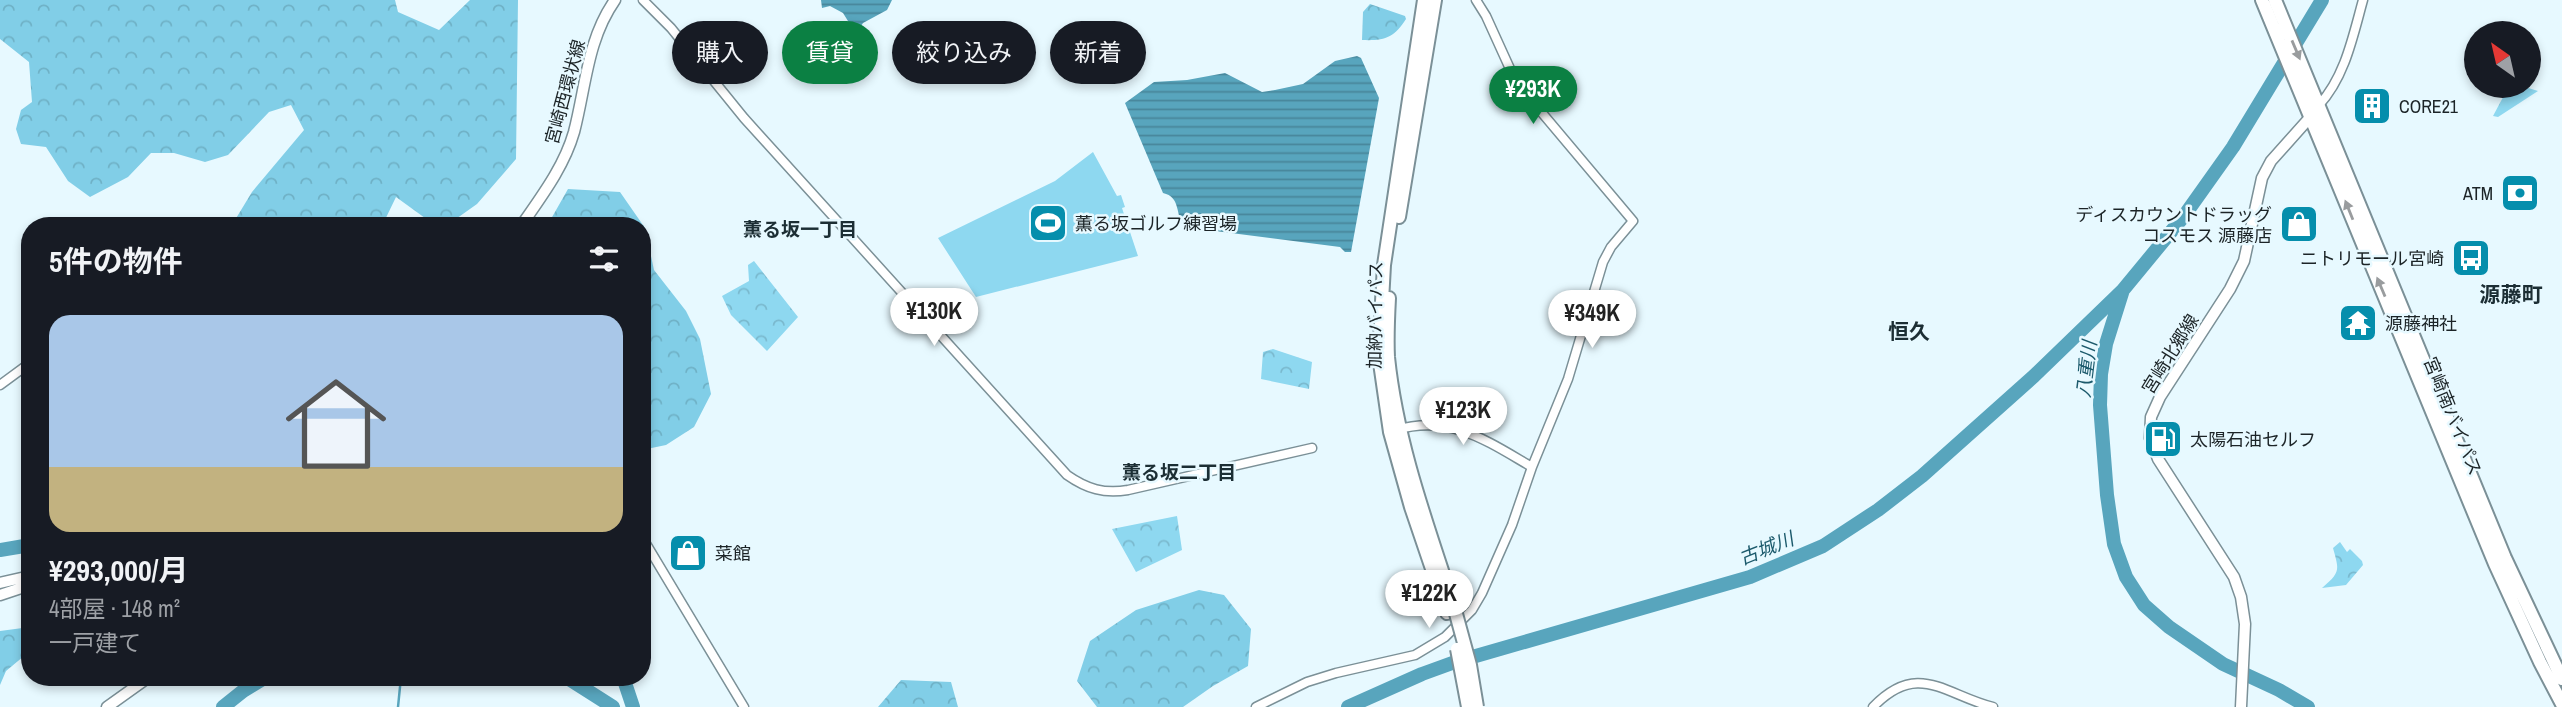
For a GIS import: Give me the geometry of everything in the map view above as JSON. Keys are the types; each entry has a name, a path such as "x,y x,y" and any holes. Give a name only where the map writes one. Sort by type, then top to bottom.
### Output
{"highway":[{"name":"加納バイパス","path":"1424,0 1388,234 1380,309 1379,356 1383,396 1420,503 1469,665 1477,707"},
{"name":"加納バイパス","path":"1395,431 1388,354 1390,283 1435,0"},
{"name":"宮崎南バイパス","path":"2262,0 2495,564 2562,704"},
{"name":"宮崎南バイパス","path":"2278,6 2505,558 2562,679"},
{"name":"加納バイパス","path":"1451,611 1468,707"}],"main road":[{"name":"宮崎西環状線","path":"527,217 548,187 573,134 588,60 599,28 615,0"},
{"name":"宮崎北郷線","path":"2240,703 2245,624 2241,597 2234,578 2158,459 2150,439 2151,417 2160,397 2230,289 2244,261 2262,178 2270,161 2319,105"},
{"path":"0,583 21,578"},
{"path":"0,595 21,588"},
{"path":"107,707 136,686"}],"street":[{"path":"643,0 671,28 744,118 1067,475 1082,486 1114,492 1311,448"},
{"path":"1256,707 1307,682 1415,655 1445,637 1472,610 1511,525 1568,379 1603,262 1611,247 1633,221 1516,82 1476,0"},
{"path":"2319,105 2330,93 2337,79 2363,0"},
{"path":"0,385 21,370"},
{"path":"1395,431 1420,424 1439,424 1459,429 1532,467"},
{"path":"651,552 744,707"},
{"path":"1873,707 1894,690 1921,682 1936,684 1993,707"}],"green space":[{"path":"0,0 395,0 398,12 439,30 470,0 518,0 516,159 477,204 459,217 424,217 396,197 386,217 237,217 252,192 304,130 291,105 269,112 228,155 205,162 174,153 151,153 128,177 90,197 68,181 46,147 21,144 16,129 21,110 32,102 29,62 0,39"},
{"path":"1370,4 1405,16 1406,19 1388,37 1362,40 1363,12"},
{"path":"2503,98 2527,98 2498,117 2493,116"},
{"name":"薫る坂ゴルフ練習場","path":"1093,152 1117,196 1121,195 1125,207 1122,208 1138,256 976,297 938,238 1055,181"},
{"path":"568,189 620,192 637,217 552,217"},
{"path":"651,256 654,270 686,311 700,339 711,394 694,427 666,445 651,448"},
{"path":"754,261 798,317 767,351 731,315 722,296 749,281 748,265"},
{"path":"1273,349 1312,362 1309,389 1261,379 1263,352"},
{"path":"1177,516 1182,550 1136,572 1112,529"},
{"path":"2340,542 2347,552 2350,549 2362,561 2363,565 2346,585 2322,588 2337,570 2333,548"},
{"path":"1199,590 1224,595 1251,629 1248,666 1183,707 1097,707 1077,681 1090,641 1136,610"},
{"path":"21,628 21,658 6,671 0,685 0,631"},
{"path":"901,680 951,682 958,707 878,707"}],"shaded area":[{"path":"821,0 892,0 887,10 867,21 848,21 843,13 830,6 822,8"},
{"path":"1357,56 1361,58 1379,98 1351,252 1345,252 1340,247 1184,227 1173,198 1163,193 1125,103 1154,82 1187,80 1225,73 1262,92 1275,90 1303,84 1335,61"}],"waterway":[{"name":"八重川","path":"2308,707 2223,664 2169,627 2144,605 2126,577 2114,544 2100,405 2106,344 2123,290 2184,216 2233,147 2322,0"},
{"name":"古城川","path":"1348,707 1455,662 1750,577 1823,546 1878,510 1922,476 2034,376 2123,290"},
{"path":"0,550 21,546"},
{"name":"古城川","path":"223,707 251,686"},
{"path":"398,707 400,686"},
{"name":"古城川","path":"580,686 613,707"},
{"path":"626,686 633,707"}],"place":[{"name":"CORE21","path":"2372,106"},
{"name":"ATM","path":"2520,193"},
{"name":"薫る坂ゴルフ練習場","path":"1048,223"},
{"name":"ディスカウントドラッグ コスモス 源藤店","path":"2299,224"},
{"name":"ニトリモール宮崎","path":"2471,258"},
{"name":"源藤神社","path":"2358,323"},
{"name":"太陽石油セルフ","path":"2163,439"},
{"name":"菜館","path":"688,553"}],"district":[{"name":"薫る坂一丁目","path":"800,229"},
{"name":"源藤町","path":"2511,294"},
{"name":"恒久","path":"1909,331"},
{"name":"薫る坂二丁目","path":"1179,472"}]}
